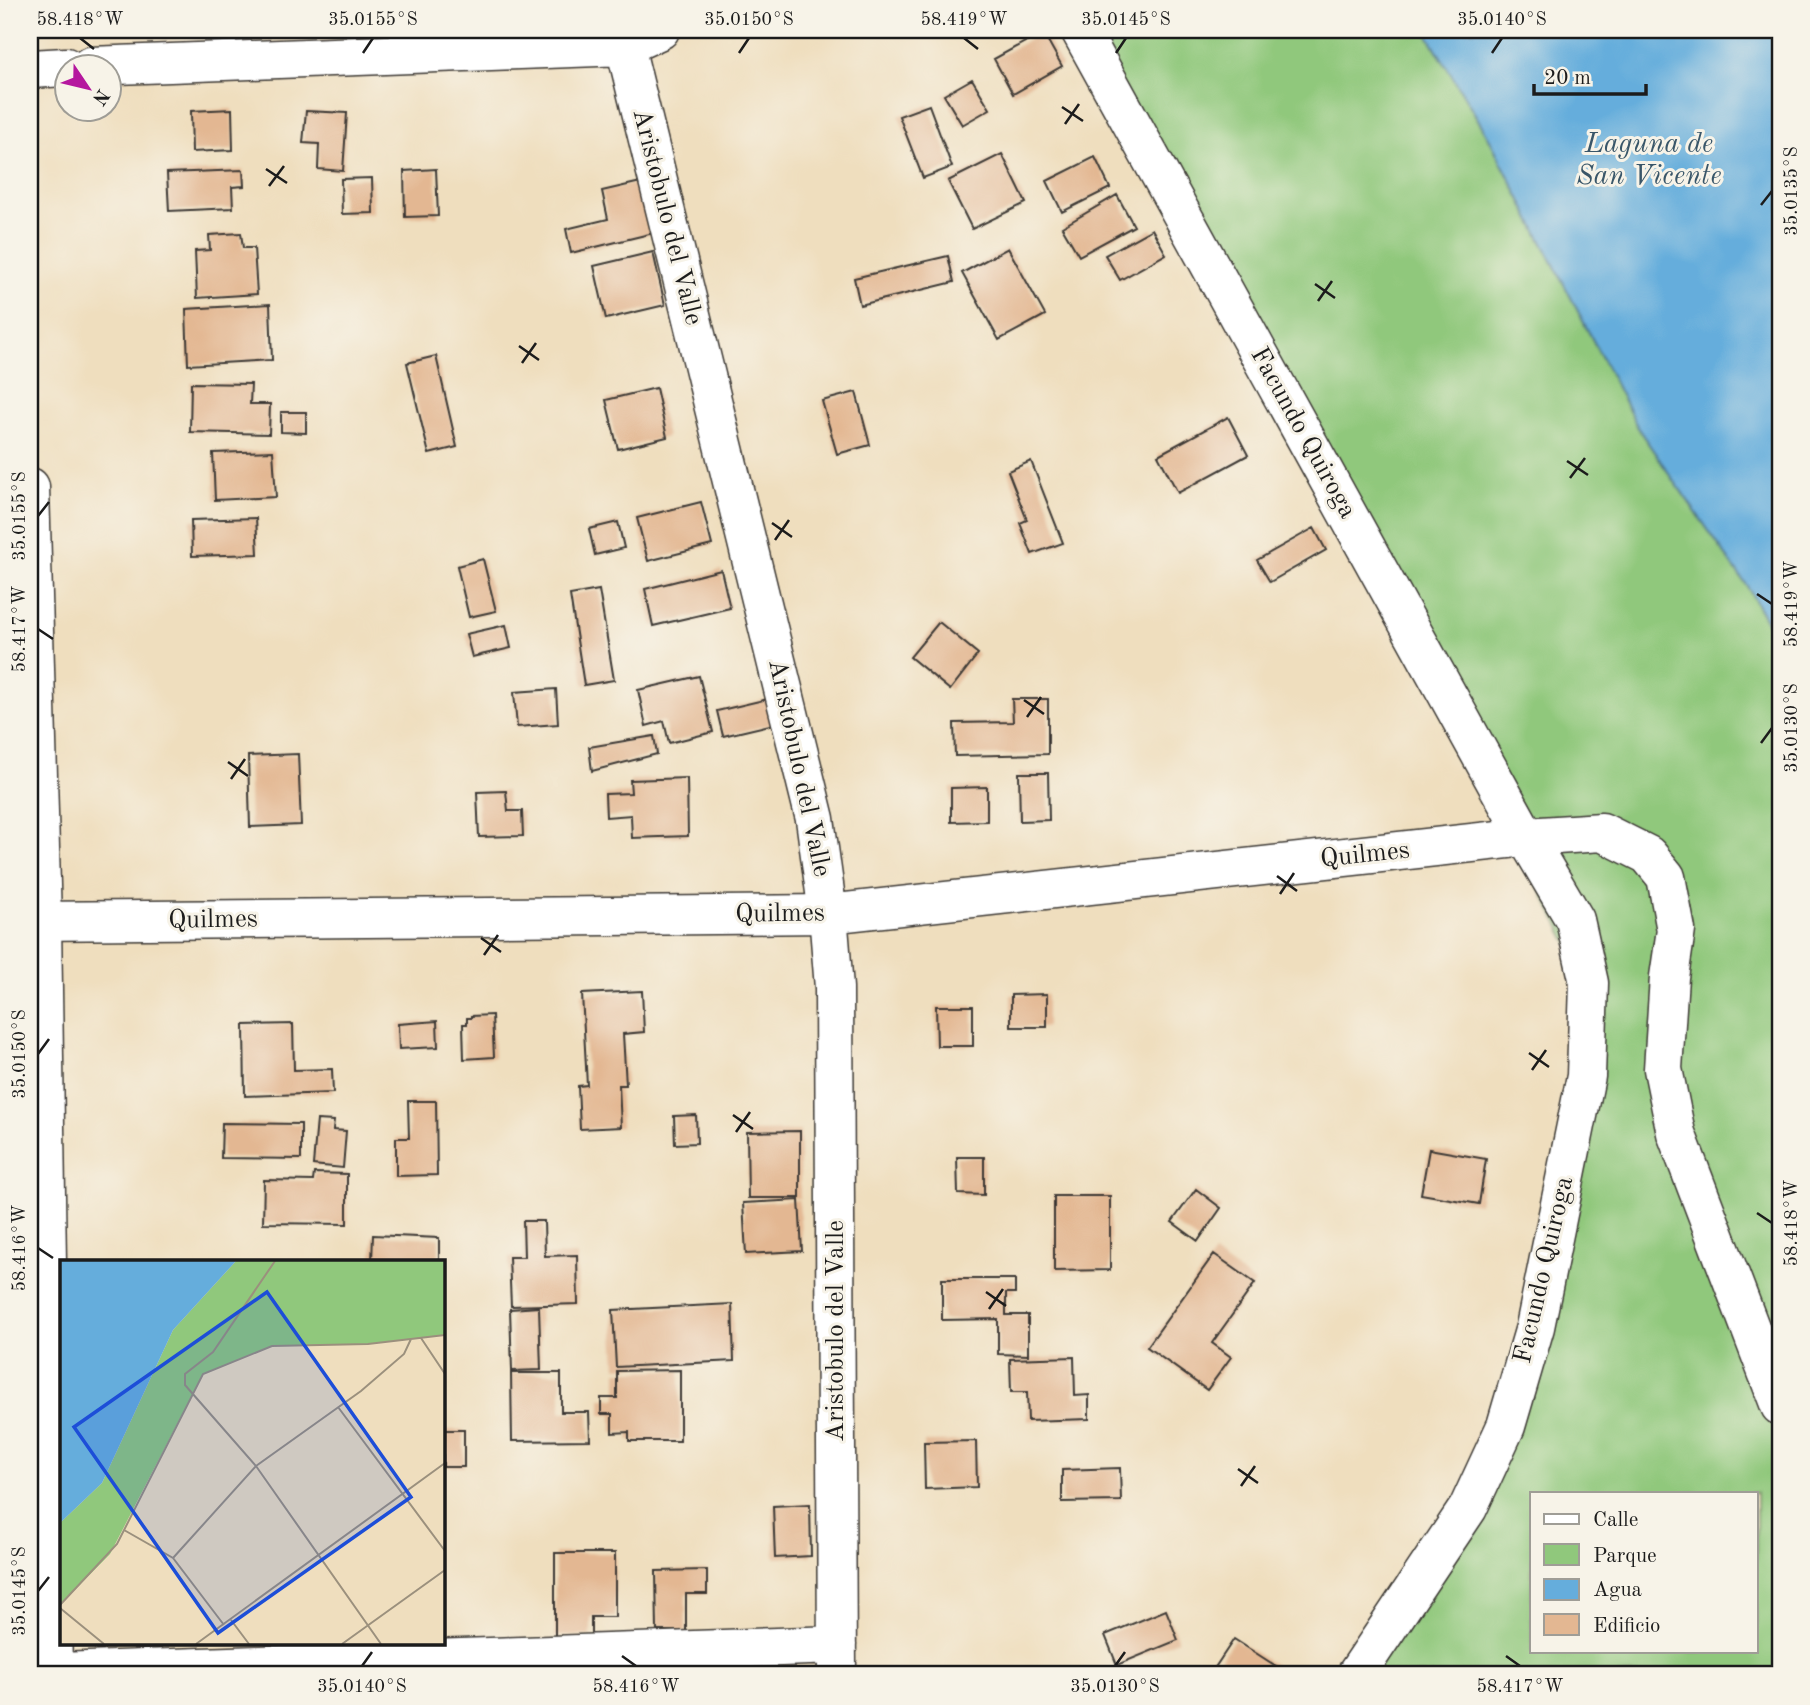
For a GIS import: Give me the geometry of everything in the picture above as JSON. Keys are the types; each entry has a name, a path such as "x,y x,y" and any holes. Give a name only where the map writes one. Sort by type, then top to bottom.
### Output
{"street":[{"path":"122,65 625,46 660,30"},
{"name":"Facundo Quiroga","path":"1080,30 1526,837 1575,920 1589,983 1586,1076 1535,1327 1506,1426 1468,1508 1356,1675"},
{"name":"Aristobulo del Valle","path":"625,46 815,819 828,914 834,1002 837,1660"},
{"path":"30,69 52,68"},
{"path":"30,487 45,1674 837,1660"},
{"path":"1526,837 1602,832 1648,855 1666,877 1676,930 1669,977 1663,1069 1676,1133 1780,1406"},
{"name":"Quilmes","path":"36,921 828,914 1526,837"}],"green space":[{"path":"1093,30 1425,30 1488,136 1639,430 1747,586 1780,645 1780,1675 1356,1675 1506,1426 1589,983"}],"water":[{"name":"Laguna de San Vicente","path":"1425,30 1780,30 1780,645 1747,586 1639,430 1488,136"}],"building":[{"path":"1043,32 1062,66 1013,94 994,59"},
{"path":"972,79 990,109 962,125 944,95"},
{"path":"929,105 952,167 923,178 899,116"},
{"path":"232,109 233,150 192,152 191,111"},
{"path":"306,111 347,113 343,171 318,169 319,144 303,143"},
{"path":"1002,154 1026,203 972,229 948,181"},
{"path":"1095,157 1110,188 1062,212 1047,181"},
{"path":"436,169 438,216 405,217 404,171"},
{"path":"243,170 244,186 232,187 233,208 169,211 167,173"},
{"path":"372,178 373,213 342,214 341,179"},
{"path":"658,178 670,229 571,253 566,229 608,219 602,191"},
{"path":"1117,195 1134,226 1079,256 1062,227"},
{"path":"1152,229 1166,254 1120,280 1105,255"},
{"path":"241,233 243,248 254,248 257,294 197,298 195,251 210,250 209,235"},
{"path":"1008,248 1045,315 999,340 962,273"},
{"path":"653,252 665,305 606,319 594,266"},
{"path":"948,256 954,282 860,305 854,278"},
{"path":"270,304 272,360 188,365 186,309"},
{"path":"436,356 457,447 429,454 407,363"},
{"path":"191,383 251,384 250,404 270,404 269,434 190,432"},
{"path":"656,388 667,437 618,449 606,400"},
{"path":"856,392 870,445 837,454 822,401"},
{"path":"281,412 306,412 306,433 281,432"},
{"path":"1228,417 1248,455 1178,493 1158,455"},
{"path":"273,451 276,497 215,500 213,453"},
{"path":"1031,461 1063,543 1032,554 1020,523 1027,520 1008,471"},
{"path":"701,502 712,545 648,561 637,518"},
{"path":"256,518 258,554 192,556 191,520"},
{"path":"618,522 624,548 595,555 589,529"},
{"path":"1314,528 1326,550 1270,582 1257,560"},
{"path":"483,559 496,611 469,617 457,566"},
{"path":"721,570 730,608 653,626 645,589"},
{"path":"599,590 614,680 584,685 570,595"},
{"path":"939,622 978,654 950,690 910,657"},
{"path":"506,625 511,648 472,657 466,634"},
{"path":"699,676 713,732 669,743 664,721 646,726 638,690"},
{"path":"556,689 558,724 517,727 514,692"},
{"path":"772,698 778,723 723,736 717,711"},
{"path":"1012,699 1048,699 1048,754 955,756 954,723 1013,722"},
{"path":"654,736 657,754 592,771 589,747"},
{"path":"298,754 301,825 250,827 248,756"},
{"path":"1019,773 1048,773 1049,820 1020,821"},
{"path":"687,778 688,836 632,838 631,815 606,817 605,794 631,793 630,780"},
{"path":"987,787 987,821 951,822 951,788"},
{"path":"506,791 508,811 522,811 523,836 479,837 477,792"},
{"path":"642,991 644,1032 623,1034 626,1085 619,1085 621,1127 580,1129 578,1086 587,1085 582,994"},
{"path":"1047,994 1047,1027 1011,1027 1011,995"},
{"path":"936,1006 973,1006 973,1046 937,1046"},
{"path":"492,1015 494,1057 464,1059 463,1024 467,1024 467,1018 471,1016"},
{"path":"437,1021 438,1047 399,1049 398,1024"},
{"path":"293,1024 294,1070 332,1069 333,1093 245,1096 244,1025"},
{"path":"408,1101 436,1101 437,1175 396,1176 396,1138 409,1138"},
{"path":"696,1115 697,1143 675,1144 674,1116"},
{"path":"317,1120 334,1121 333,1130 346,1131 343,1168 313,1165"},
{"path":"222,1123 301,1124 301,1159 221,1158"},
{"path":"800,1131 800,1198 748,1198 747,1132"},
{"path":"1429,1149 1486,1159 1479,1204 1421,1194"},
{"path":"957,1157 984,1157 984,1195 958,1194"},
{"path":"314,1173 347,1174 347,1224 263,1223 264,1180 313,1181"},
{"path":"1196,1189 1221,1208 1198,1241 1172,1222"},
{"path":"1054,1196 1110,1196 1110,1270 1054,1271"},
{"path":"799,1200 802,1251 746,1254 743,1203"},
{"path":"523,1221 544,1221 545,1256 577,1255 578,1304 511,1306 509,1257 524,1257"},
{"path":"373,1235 439,1238 439,1260 372,1260"},
{"path":"1214,1254 1255,1283 1212,1343 1231,1357 1207,1390 1147,1347"},
{"path":"942,1279 1015,1279 1015,1293 1006,1293 1006,1315 1028,1315 1028,1355 998,1354 998,1319 942,1320"},
{"path":"732,1304 734,1361 616,1367 613,1310"},
{"path":"539,1307 541,1370 512,1371 510,1309"},
{"path":"1074,1357 1075,1396 1089,1395 1089,1419 1028,1421 1027,1392 1011,1392 1010,1359"},
{"path":"680,1370 680,1441 629,1441 629,1432 612,1433 612,1414 601,1414 601,1398 617,1398 617,1371"},
{"path":"511,1373 561,1373 561,1412 589,1412 590,1440 512,1441"},
{"path":"444,1430 464,1430 464,1467 444,1467"},
{"path":"976,1441 977,1487 925,1489 924,1442"},
{"path":"1120,1468 1121,1501 1062,1502 1062,1470"},
{"path":"810,1504 811,1556 775,1558 773,1506"},
{"path":"555,1553 615,1553 615,1617 591,1617 591,1636 555,1636"},
{"path":"707,1570 707,1594 686,1594 686,1631 657,1631 656,1571"},
{"path":"1166,1610 1178,1640 1117,1665 1105,1635"},
{"path":"1234,1639 1290,1675 1210,1675"}]}
